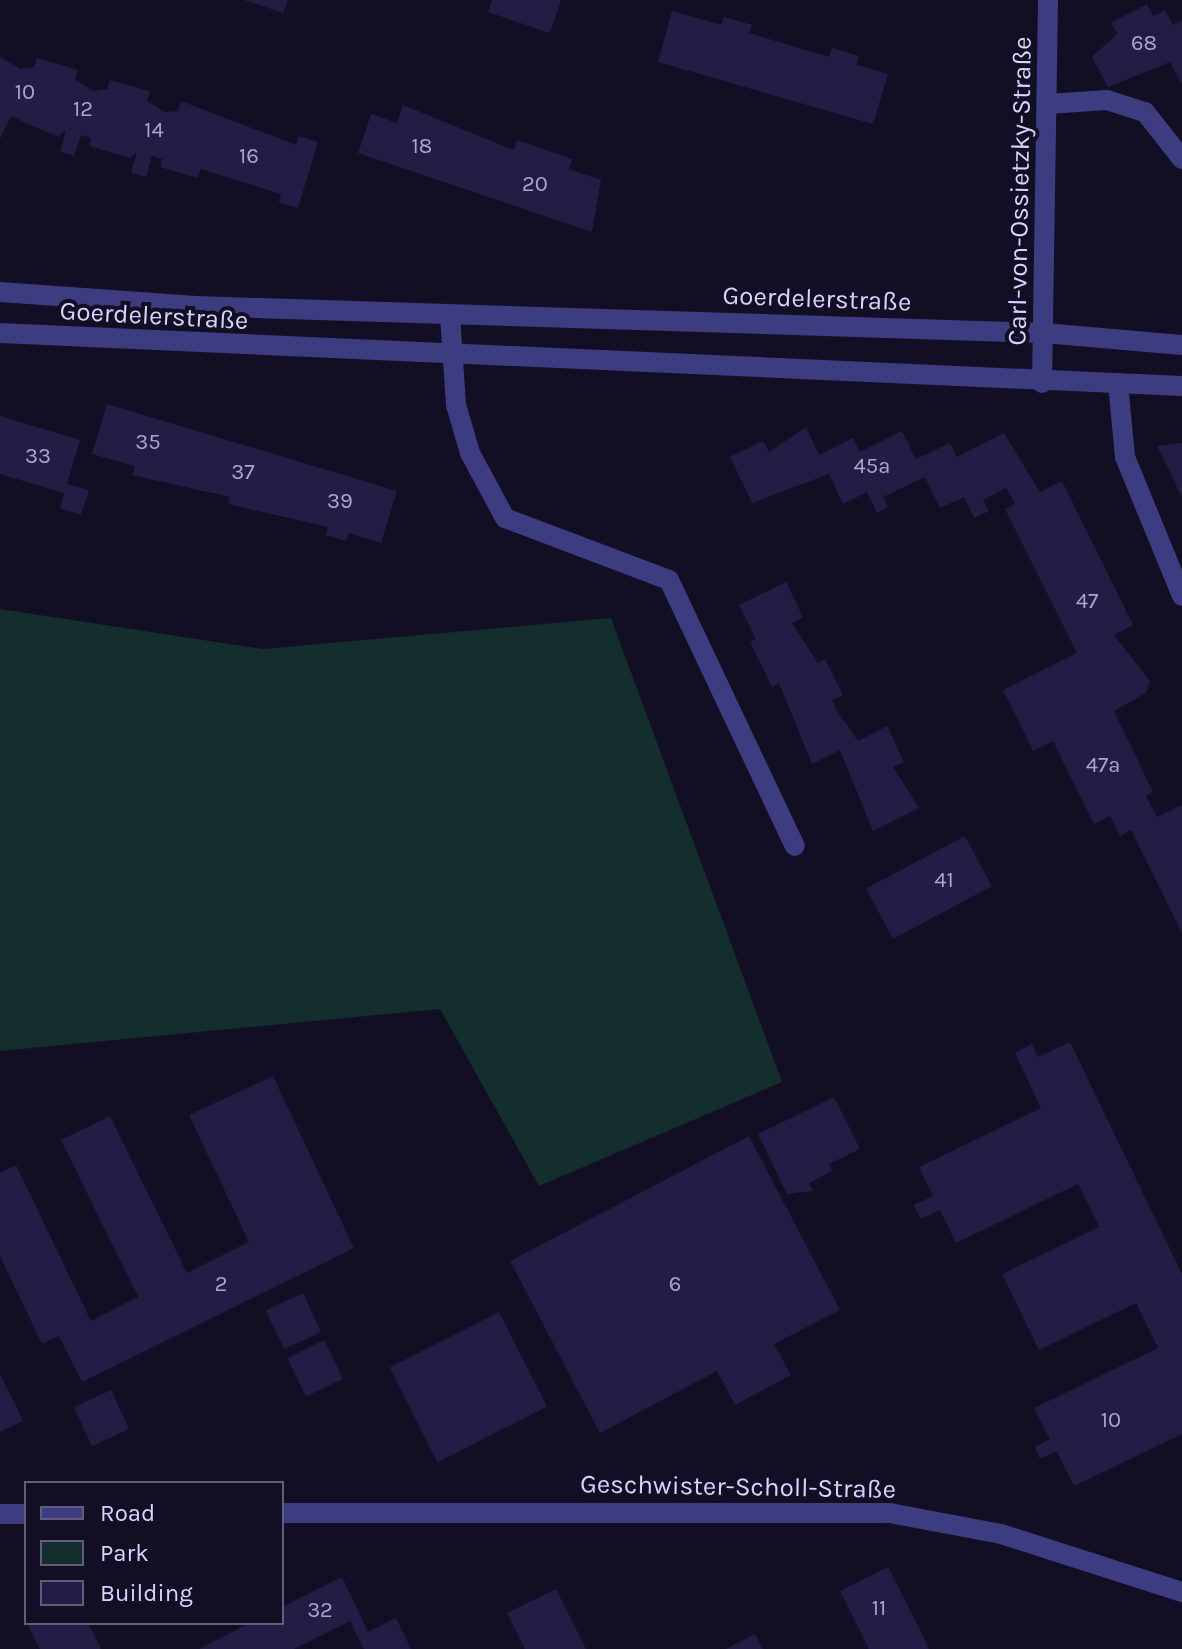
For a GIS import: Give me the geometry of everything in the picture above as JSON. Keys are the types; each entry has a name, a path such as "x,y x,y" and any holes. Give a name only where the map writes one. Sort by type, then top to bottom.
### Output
{"street":[{"name":"Carl-von-Ossietzky-Straße","path":"1042,383 1048,0"},
{"path":"1048,104 1107,100 1145,112 1182,159"},
{"name":"Goerdelerstraße","path":"0,292 450,315 1044,333 1182,345"},
{"path":"450,315 450,355 470,453 505,518 669,580 795,846"},
{"name":"Goerdelerstraße","path":"0,333 1042,383 1182,386"},
{"path":"1118,383 1125,457 1182,596"},
{"name":"Geschwister-Scholl-Straße","path":"284,1513 890,1513 1001,1534 1182,1592"},
{"path":"0,1514 24,1514"}],"green space":[{"path":"0,609 263,649 611,618 782,1082 539,1186 440,1009 0,1051"}],"building":[{"path":"244,0 288,0 283,13"},
{"path":"492,0 561,0 550,33 488,12"},
{"path":"1147,4 1153,16 1165,10 1173,25 1182,20 1182,84 1170,62 1108,87 1092,57 1117,34 1111,23"},
{"path":"672,11 721,25 724,17 752,25 749,33 829,57 832,48 859,56 857,65 888,74 873,124 658,62"},
{"path":"0,57 20,69 34,67 37,58 78,70 75,80 94,91 107,89 110,80 150,91 147,101 165,112 178,111 181,101 296,145 299,136 318,142 298,208 279,203 281,194 201,169 198,178 160,167 162,159 152,156 146,177 131,173 137,151 130,158 89,146 91,138 81,135 74,156 60,151 66,130 58,137 11,116 0,139"},
{"path":"403,105 514,150 517,140 572,159 569,169 601,180 592,232 358,153 371,114 397,123"},
{"path":"107,404 397,491 381,543 349,533 346,541 325,535 328,527 228,504 230,497 132,475 135,466 92,454"},
{"path":"0,416 80,440 67,484 89,490 81,515 60,508 64,493 0,474"},
{"path":"806,427 819,455 853,438 860,452 902,431 916,459 950,443 957,457 1004,433 1040,492 1062,481 1133,625 1114,635 1150,681 1146,693 1114,711 1153,792 1146,796 1157,817 1182,805 1182,933 1131,830 1120,836 1110,816 1094,824 1053,741 1033,751 1003,690 1077,653 1005,509 1015,504 1006,488 983,500 989,511 974,518 964,497 940,508 925,477 883,497 888,507 877,513 867,492 843,504 829,474 752,503 730,457 763,441 769,452"},
{"path":"1182,443 1182,497 1157,446"},
{"path":"786,582 803,617 792,623 818,663 825,659 843,695 832,700 836,709 858,741 887,726 904,762 893,767 919,808 873,831 840,750 812,764 779,683 772,687 750,642 756,639 739,605"},
{"path":"965,836 992,886 893,939 866,889"},
{"path":"1070,1042 1182,1274 1182,1434 1074,1486 1057,1451 1040,1459 1035,1447 1050,1439 1034,1408 1158,1348 1136,1303 1039,1350 1002,1274 1099,1227 1078,1184 956,1243 940,1210 921,1219 914,1205 933,1196 919,1167 1041,1108 1015,1053 1032,1044 1038,1057"},
{"path":"273,1076 354,1248 82,1382 59,1336 42,1344 0,1256 0,1173 16,1165 91,1321 138,1297 61,1140 110,1116 187,1273 249,1242 189,1115"},
{"path":"834,1097 860,1149 829,1164 832,1171 809,1183 813,1191 787,1194 758,1134"},
{"path":"749,1136 840,1310 774,1344 791,1375 735,1405 717,1371 600,1433 510,1261"},
{"path":"303,1293 321,1332 284,1349 266,1310"},
{"path":"499,1312 547,1406 438,1462 389,1368"},
{"path":"324,1340 343,1379 306,1397 287,1358"},
{"path":"0,1374 23,1421 0,1432"},
{"path":"111,1390 129,1429 92,1446 74,1407"},
{"path":"888,1567 929,1649 869,1649 840,1591"},
{"path":"342,1577 368,1632 396,1618 411,1649 364,1649 350,1621 294,1649 199,1649 246,1625 284,1625 284,1606"},
{"path":"556,1589 586,1649 525,1649 507,1613"},
{"path":"28,1625 89,1625 101,1649 40,1649"},
{"path":"755,1634 763,1649 726,1649"}]}
